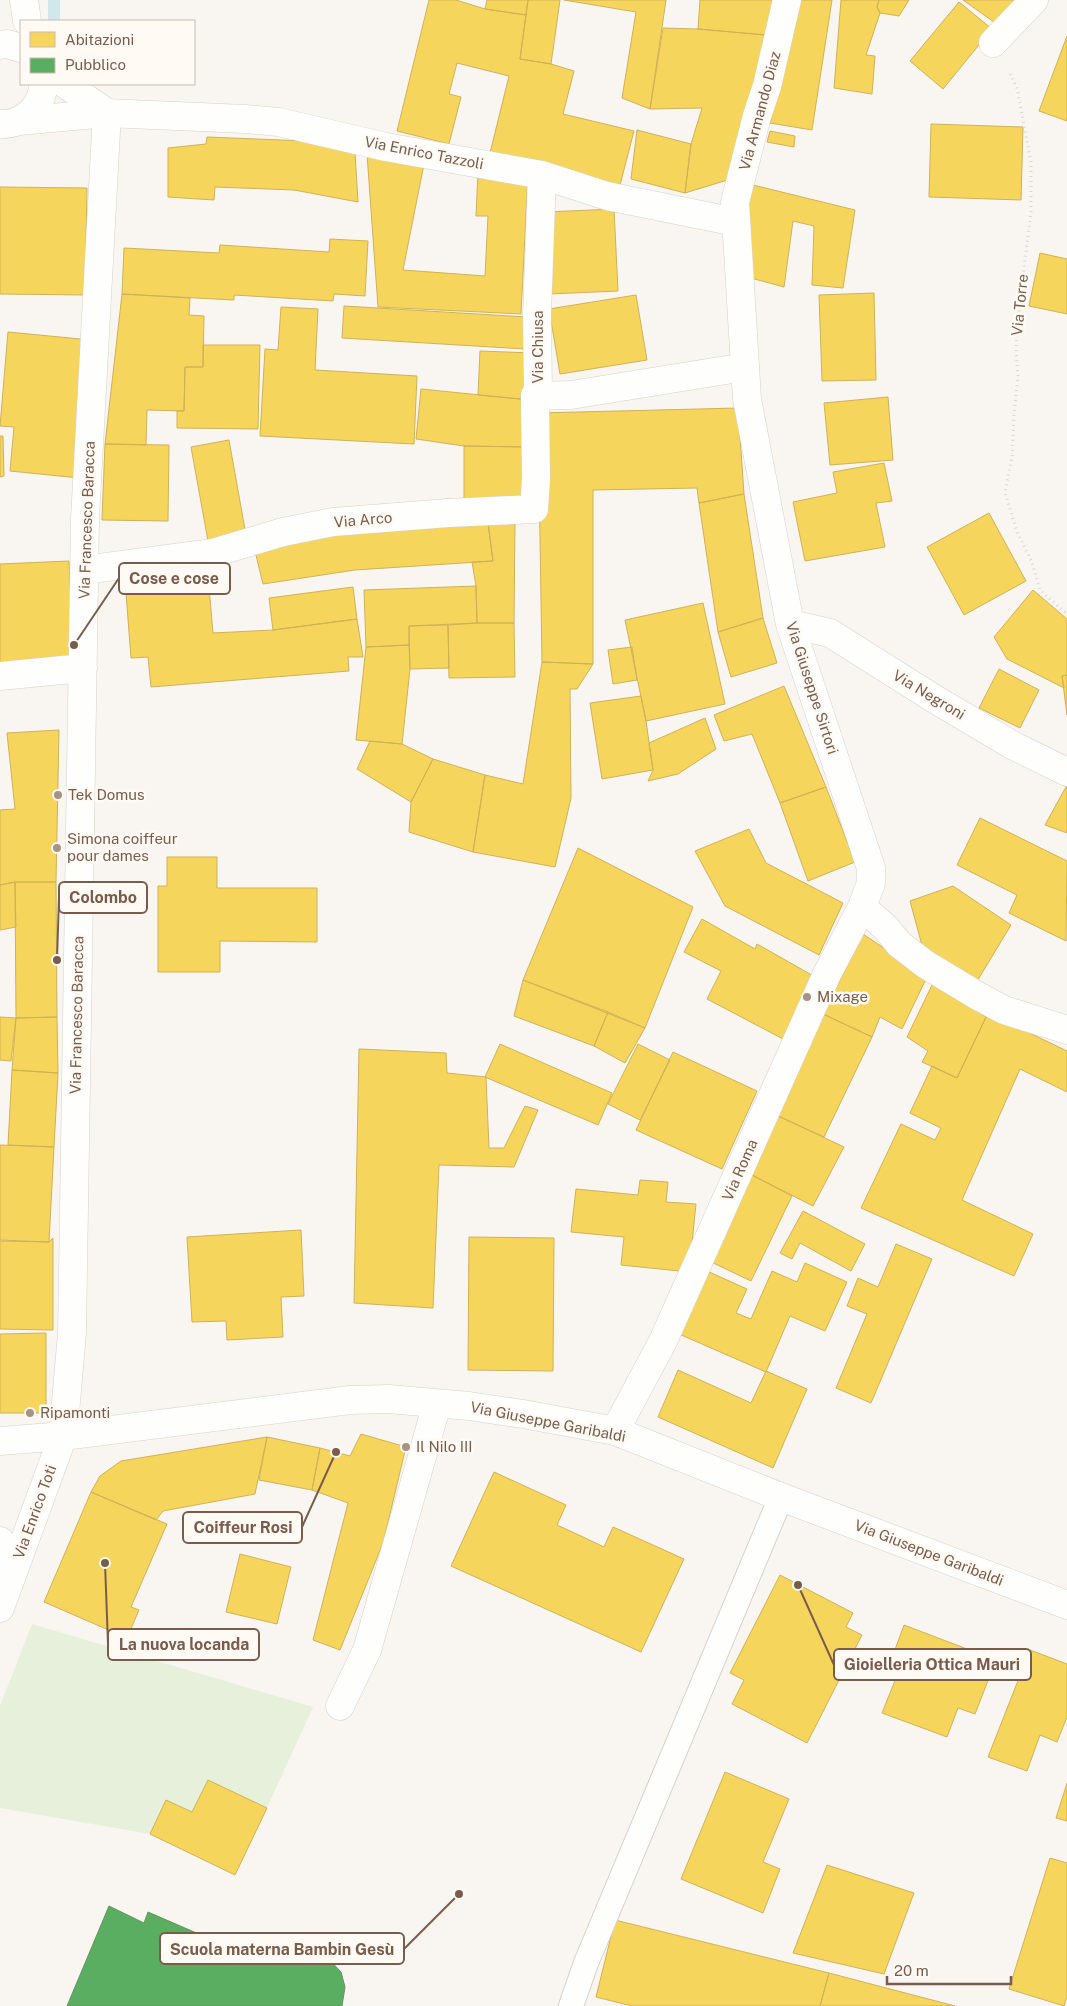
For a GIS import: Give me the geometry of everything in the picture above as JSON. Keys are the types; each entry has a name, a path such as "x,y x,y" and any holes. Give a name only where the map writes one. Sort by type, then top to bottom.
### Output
{"street":[{"path":"24,0 27,20"},
{"name":"Via Armando Diaz","path":"736,222 735,202 757,116 772,68 787,0"},
{"path":"993,43 1034,0"},
{"path":"0,45 7,44 20,48"},
{"path":"10,122 31,114 38,103 43,85"},
{"path":"66,85 107,113"},
{"name":"Via Enrico Tazzoli","path":"10,122 107,113 279,122 386,147 542,175 607,196 736,222"},
{"name":"Via Francesco Baracca","path":"63,1436 72,1333 85,520 107,113"},
{"name":"Via Chiusa","path":"542,175 537,315 538,390 536,396 571,396 745,367"},
{"name":"Via Giuseppe Sirtori","path":"736,222 747,399 790,624 871,868 871,883 862,907"},
{"name":"Via Arco","path":"84,570 213,553 283,532 333,522 534,508 536,396"},
{"name":"Via Negroni","path":"790,624 830,634 1012,745 1067,772"},
{"path":"0,676 83,668"},
{"path":"862,907 886,928 899,944 918,959 978,996 1004,1010 1067,1030"},
{"name":"Via Roma","path":"615,1432 663,1340 827,974 862,907"},
{"name":"Via Giuseppe Garibaldi","path":"0,1441 63,1436 350,1400 389,1400 469,1406 523,1414 615,1432 1067,1604"},
{"path":"340,1706 368,1650 437,1404"},
{"name":"Via Enrico Toti","path":"4,1598 63,1436"},
{"name":"Via Enrico Toti","path":"0,1541 4,1552 4,1598"}],"lane":[{"path":"571,2006 590,1954 782,1497"}],"path":[{"name":"Via Torre","path":"993,43 1017,88 1032,162 1031,212 1017,325 1018,377 1012,457 1005,492 1017,532 1032,562 1040,590 1067,614"}],"green space":[{"path":"32,1624 313,1707 267,1808 208,1780 192,1812 166,1801 150,1834 0,1808 0,1706"}],"building: Abitazioni":[{"path":"429,0 456,0 485,9 526,15 520,59 551,64 574,71 563,114 634,131 620,185 490,153 509,76 457,63 449,94 461,97 449,144 397,131"},
{"path":"487,0 528,0 526,15 485,9"},
{"path":"528,0 560,0 551,64 520,59"},
{"path":"564,0 666,0 650,109 622,98 636,12"},
{"path":"700,0 775,0 777,36 698,29"},
{"path":"795,0 832,0 812,130 770,123 780,82"},
{"path":"841,0 879,0 877,7 880,13 866,55 875,56 872,94 834,88"},
{"path":"879,0 909,0 899,16 880,13 877,7"},
{"path":"963,0 1020,0 1001,27"},
{"path":"959,2 992,29 943,89 910,61"},
{"path":"663,28 777,36 734,178 685,193 691,144 702,108 650,109"},
{"path":"1067,36 1067,121 1039,111"},
{"path":"931,124 1023,127 1021,200 929,197"},
{"path":"637,130 691,144 685,193 631,179"},
{"path":"770,131 795,136 794,147 767,142"},
{"path":"207,137 306,141 355,152 358,202 294,190 215,187 214,200 168,197 168,148 206,144"},
{"path":"367,154 424,164 403,270 485,276 488,216 476,216 478,172 528,175 521,314 378,307"},
{"path":"753,185 855,210 843,288 812,285 814,226 793,221 784,287 747,277 746,214"},
{"path":"0,187 87,188 85,295 0,294"},
{"path":"614,209 618,291 549,294 546,212"},
{"path":"330,239 368,241 365,296 334,294 333,301 234,295 234,300 122,294 124,248 219,253 220,245 329,252"},
{"path":"1040,253 1067,259 1067,314 1029,306"},
{"path":"874,293 876,380 822,381 819,295"},
{"path":"122,294 190,298 189,315 204,316 203,367 185,367 184,411 147,410 146,445 105,444"},
{"path":"636,295 647,360 560,374 549,309"},
{"path":"344,306 527,317 525,349 342,338"},
{"path":"281,307 318,309 315,370 417,376 414,444 260,436 265,349 278,350"},
{"path":"8,332 91,340 79,478 10,471 14,427 0,426"},
{"path":"203,345 260,345 258,429 177,428 177,411 184,411 185,367 203,367"},
{"path":"480,351 532,353 530,400 478,395"},
{"path":"421,389 530,400 527,447 464,446 416,439"},
{"path":"888,397 893,460 830,465 824,403"},
{"path":"738,408 744,494 699,503 697,488 593,490 593,664 542,662 538,413"},
{"path":"0,436 3,436 4,476 0,477"},
{"path":"229,440 246,535 208,541 191,447"},
{"path":"105,444 169,445 168,521 102,520"},
{"path":"464,446 527,447 526,503 464,501"},
{"path":"884,463 892,501 876,503 885,547 805,561 793,502 837,493 833,472"},
{"path":"744,494 763,618 718,632 699,503"},
{"path":"989,513 1026,581 964,615 927,547"},
{"path":"515,522 514,623 477,623 476,586 472,562 493,561 488,523"},
{"path":"488,523 493,561 355,570 263,584 254,547 289,538"},
{"path":"69,561 74,666 0,670 0,564"},
{"path":"476,586 477,623 409,626 409,645 366,647 364,590"},
{"path":"209,587 213,633 273,630 357,619 363,657 348,657 349,671 151,687 148,657 131,658 126,593"},
{"path":"353,587 357,619 273,630 269,598"},
{"path":"1033,590 1067,619 1067,675 1062,676 1064,688 1007,659 994,637"},
{"path":"703,603 725,704 646,721 625,620"},
{"path":"763,618 777,663 731,677 718,632"},
{"path":"514,623 515,677 449,678 448,625"},
{"path":"448,625 449,668 410,669 409,626"},
{"path":"409,645 410,669 402,744 356,740 366,647"},
{"path":"632,647 637,680 613,684 608,650"},
{"path":"542,662 593,664 577,689 570,689 571,798 555,867 473,852 485,775 523,784"},
{"path":"999,669 1039,690 1020,728 979,708"},
{"path":"1067,675 1067,715 1062,676"},
{"path":"784,686 826,787 780,803 752,734 724,741 714,715"},
{"path":"641,696 653,770 602,779 590,703"},
{"path":"705,718 716,749 678,774 648,781 653,770 649,743"},
{"path":"59,730 56,882 15,882 0,885 0,810 15,809 7,733"},
{"path":"370,741 402,744 433,759 411,802 357,769"},
{"path":"433,759 485,775 473,852 409,832 411,802"},
{"path":"1067,785 1067,833 1045,825"},
{"path":"826,787 855,862 808,881 780,803"},
{"path":"980,818 1067,861 1066,941 1009,913 1017,895 957,865"},
{"path":"749,829 766,863 843,903 819,955 725,906 695,851"},
{"path":"578,848 693,907 645,1028 523,980"},
{"path":"167,857 217,857 217,888 317,888 317,942 220,941 220,972 158,972 158,886 167,886"},
{"path":"15,882 56,882 57,1017 16,1018"},
{"path":"15,882 16,927 0,930 0,885"},
{"path":"953,886 1011,925 976,983 923,949 910,901"},
{"path":"702,919 755,949 757,944 817,978 785,1040 707,999 721,971 684,952"},
{"path":"863,934 927,977 902,1029 880,1017 872,1037 823,1014"},
{"path":"523,980 608,1012 594,1046 514,1016"},
{"path":"933,983 986,1017 957,1078 922,1062 928,1051 907,1037"},
{"path":"608,1012 645,1028 625,1063 594,1046"},
{"path":"988,1013 1067,1051 1067,1092 1020,1069 962,1200 1033,1234 1014,1276 861,1208 901,1124 935,1140 941,1128 910,1113 932,1066 957,1078"},
{"path":"823,1014 872,1037 824,1137 776,1115"},
{"path":"0,1017 16,1018 11,1061 0,1060"},
{"path":"57,1017 58,1073 12,1070 16,1018"},
{"path":"500,1044 612,1093 598,1125 485,1077"},
{"path":"638,1044 670,1060 640,1120 608,1104"},
{"path":"359,1049 446,1053 447,1073 486,1077 489,1148 504,1148 525,1106 538,1110 514,1167 439,1165 433,1308 354,1303"},
{"path":"673,1052 757,1091 722,1169 636,1130"},
{"path":"12,1070 58,1073 54,1147 8,1145"},
{"path":"776,1115 844,1147 813,1206 752,1175"},
{"path":"0,1145 54,1147 49,1242 0,1240"},
{"path":"752,1175 792,1196 751,1281 709,1261"},
{"path":"640,1180 668,1182 666,1202 696,1204 689,1272 621,1265 624,1237 571,1232 576,1189 638,1195"},
{"path":"803,1211 865,1244 851,1271 800,1243 792,1259 780,1253"},
{"path":"301,1230 304,1296 281,1297 283,1337 227,1340 226,1321 192,1322 187,1237"},
{"path":"469,1237 554,1238 553,1371 468,1370"},
{"path":"53,1238 53,1330 0,1329 0,1241 49,1242"},
{"path":"896,1244 932,1259 871,1403 836,1388 867,1314 847,1306 858,1278 878,1287"},
{"path":"805,1263 847,1282 825,1331 790,1316 766,1372 679,1334 707,1271 747,1289 736,1313 751,1319 772,1271 797,1282"},
{"path":"46,1333 46,1413 0,1413 0,1334"},
{"path":"678,1370 751,1403 766,1371 807,1389 773,1468 658,1417"},
{"path":"361,1434 406,1447 383,1543 340,1650 313,1640 348,1503 312,1490 320,1448 350,1456"},
{"path":"267,1437 320,1448 312,1490 259,1480"},
{"path":"267,1437 255,1494 163,1511 156,1520 91,1492 100,1476 121,1461"},
{"path":"494,1472 566,1505 557,1525 604,1547 613,1527 684,1559 641,1652 451,1566"},
{"path":"91,1492 167,1524 131,1607 139,1610 127,1638 44,1602"},
{"path":"240,1554 291,1567 277,1624 226,1612"},
{"path":"780,1575 853,1613 846,1627 862,1635 807,1743 732,1704 744,1680 730,1673"},
{"path":"904,1625 996,1660 975,1714 958,1708 947,1737 882,1713 896,1678 886,1674"},
{"path":"1030,1650 1067,1664 1067,1717 1057,1742 1040,1735 1027,1771 988,1757"},
{"path":"725,1772 789,1799 763,1862 780,1869 763,1913 681,1879"},
{"path":"208,1780 267,1808 235,1875 150,1834 166,1800 192,1812"},
{"path":"1067,1783 1067,1821 1056,1818"},
{"path":"1050,1858 1067,1863 1067,1996 1064,2006 1009,1989"},
{"path":"827,1865 914,1893 884,1974 793,1953"},
{"path":"615,1920 829,1973 820,2006 632,2006 596,1997"},
{"path":"829,1973 955,2006 820,2006"}],"building: Pubblico":[{"path":"109,1906 144,1923 148,1912 261,1961 270,1949 283,1944 297,1944 323,1953 341,1972 345,1987 342,2006 67,2006"}],"waterway":[{"path":"54,0 54,20"}],"place":[{"name":"Cose e cose","path":"74,645"},
{"name":"Tek Domus","path":"58,795"},
{"name":"Simona coiffeur pour dames","path":"57,848"},
{"name":"Colombo","path":"57,960"},
{"name":"Mixage","path":"807,997"},
{"name":"Ripamonti","path":"30,1413"},
{"name":"Il Nilo III","path":"406,1447"},
{"name":"Coiffeur Rosi","path":"336,1452"},
{"name":"La nuova locanda","path":"105,1563"},
{"name":"Gioielleria Ottica Mauri","path":"798,1585"},
{"name":"Scuola materna Bambin Gesù","path":"459,1894"}]}
